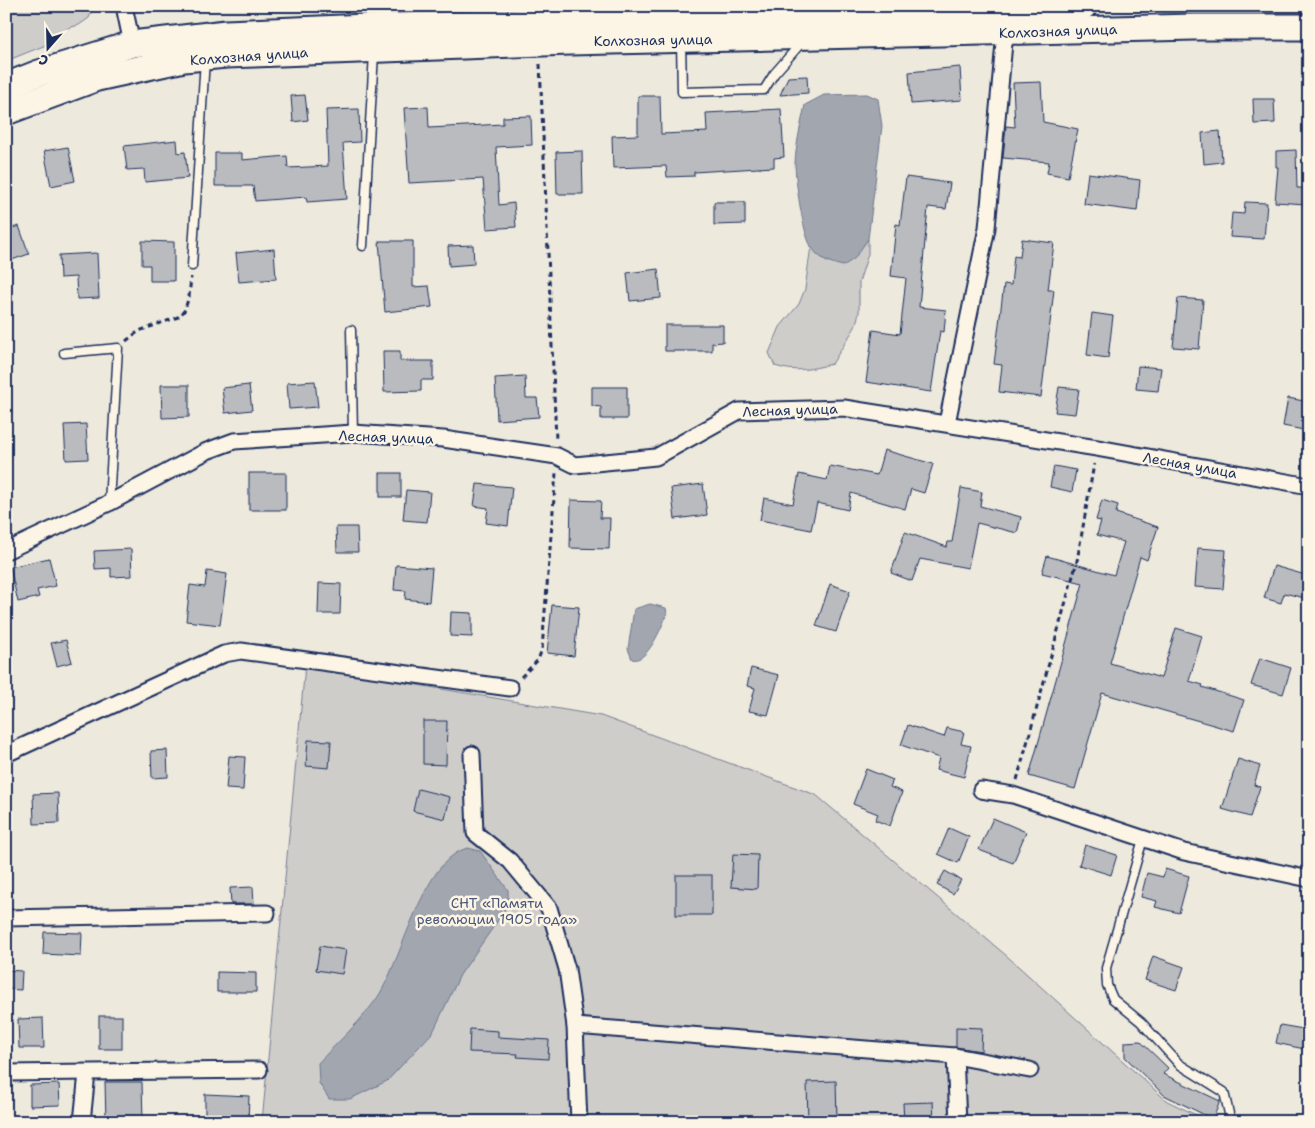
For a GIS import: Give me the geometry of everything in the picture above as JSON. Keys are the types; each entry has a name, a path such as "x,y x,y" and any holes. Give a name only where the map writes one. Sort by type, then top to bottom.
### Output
{"main road":[{"name":"Колхозная улица","path":"6,86 47,70 132,44 226,33 366,26 903,9 1084,6"},
{"name":"Колхозная улица","path":"6,112 97,78 146,66 205,57 374,49 681,40 1194,27 1309,28"}],"street":[{"path":"124,6 132,44"},
{"path":"947,424 987,228 1005,32"},
{"name":"Лесная улица","path":"6,551 109,503 207,451 234,441 353,433 443,439 557,456 575,465 656,458 739,411 844,408 1097,448 1309,486"},
{"path":"6,754 224,654 242,651 510,688"},
{"path":"472,754 475,833 510,861 549,908 568,969 575,1026 579,1122"},
{"path":"981,790 1013,796 1184,852 1309,880"},
{"path":"6,918 267,913"},
{"path":"575,1026 955,1056 1030,1070"},
{"path":"955,1056 958,1122"},
{"path":"6,1072 87,1073 259,1070"},
{"path":"82,1122 87,1073"}],"lane":[{"path":"681,40 682,92 764,90 774,74 807,37"},
{"path":"363,246 374,49"},
{"path":"192,266 205,57"},
{"path":"351,330 353,433"},
{"path":"64,353 118,348 109,503"},
{"path":"1143,840 1106,968 1107,985 1113,999 1141,1022 1179,1064 1224,1092 1230,1118 1234,1122"}],"path":[{"path":"510,688 538,660 542,648 557,456 540,58"},
{"path":"118,348 139,331 178,317 184,311 189,297 192,266"},
{"path":"1013,796 1077,561 1097,448"}],"green space":[{"path":"6,6 92,6 93,8 89,18 79,25 68,28 51,43 6,61"},
{"path":"868,239 868,254 859,282 859,313 855,327 832,364 797,370 775,366 769,353 780,327 799,304 805,289 811,246 826,262 854,258"},
{"name":"СНТ «Памяти революции 1905 года»","path":"305,666 601,716 816,795 1008,957 1167,1101 1211,1122 262,1122"}],"shaded area":[{"path":"867,94 878,99 882,126 868,239 854,259 843,266 829,262 821,257 808,240 802,219 796,181 796,149 805,105 824,95"},
{"path":"650,604 666,608 667,614 658,635 648,650 638,659 632,659 628,649 634,609"},
{"path":"468,848 480,851 508,890 508,903 501,916 460,975 433,1032 387,1081 350,1099 329,1099 319,1083 318,1063 369,1009 385,985 414,915 437,871 452,856"}],"building":[{"path":"960,67 962,100 911,104 909,72"},
{"path":"807,76 808,93 780,95 788,77"},
{"path":"1041,82 1043,122 1078,129 1068,177 1047,173 1049,162 1003,158 1006,126 1015,127 1013,83"},
{"path":"305,95 308,120 293,122 291,96"},
{"path":"638,96 660,96 661,134 707,132 706,113 781,109 784,157 774,158 774,167 694,172 694,176 667,177 666,166 613,168 612,136 638,135"},
{"path":"1253,99 1274,99 1275,123 1254,124"},
{"path":"428,107 429,128 503,124 503,117 531,116 532,145 496,147 499,205 514,203 516,227 487,229 483,179 409,183 404,108"},
{"path":"359,109 360,142 343,143 347,199 307,202 306,197 255,201 253,186 215,186 215,153 242,153 242,160 287,156 288,168 328,166 326,110"},
{"path":"1220,131 1222,162 1204,164 1202,133"},
{"path":"177,140 178,153 185,152 188,178 145,182 144,169 127,170 124,146"},
{"path":"68,147 75,181 51,186 44,151"},
{"path":"1296,150 1297,188 1307,188 1306,204 1275,202 1278,167 1276,167 1276,151"},
{"path":"582,151 583,194 557,194 556,152"},
{"path":"1088,173 1140,180 1137,211 1084,204"},
{"path":"906,177 950,183 946,209 928,207 919,307 946,310 944,332 940,331 931,392 866,382 873,330 900,334 906,278 891,276 896,224 900,225"},
{"path":"714,202 745,202 745,224 714,225"},
{"path":"1245,202 1267,203 1264,239 1230,237 1232,213 1244,214"},
{"path":"19,226 29,254 6,262 6,230"},
{"path":"1022,239 1054,243 1048,290 1054,290 1041,397 999,392 1002,365 994,364 1004,284 1011,285 1014,256 1020,257"},
{"path":"142,241 174,242 174,281 150,281 150,265 142,265"},
{"path":"379,241 413,241 413,287 429,286 432,307 385,312"},
{"path":"473,245 474,264 449,266 448,246"},
{"path":"274,249 276,279 239,282 236,253"},
{"path":"97,253 99,298 77,299 76,277 60,278 59,255"},
{"path":"658,269 661,298 630,301 627,273"},
{"path":"1178,298 1203,300 1199,349 1173,347"},
{"path":"1092,313 1113,316 1108,358 1087,355"},
{"path":"665,325 723,325 723,342 712,343 712,351 665,351"},
{"path":"383,351 400,351 400,361 433,361 433,380 421,380 421,391 384,392"},
{"path":"1138,366 1161,368 1158,391 1136,389"},
{"path":"525,376 526,398 537,398 539,417 497,420 495,378"},
{"path":"315,381 318,407 289,409 287,383"},
{"path":"161,385 189,385 189,417 162,418"},
{"path":"249,385 252,410 225,413 222,388"},
{"path":"592,387 627,387 627,419 601,419 601,407 592,406"},
{"path":"1059,387 1079,389 1075,414 1055,412"},
{"path":"1288,398 1309,402 1309,431 1283,426"},
{"path":"86,424 88,459 66,460 64,425"},
{"path":"884,450 933,464 924,493 911,489 905,509 851,493 848,510 817,503 811,530 760,520 764,498 793,504 799,474 827,480 830,466 877,475"},
{"path":"1054,466 1076,470 1072,492 1050,487"},
{"path":"249,473 286,473 286,510 249,510"},
{"path":"380,473 401,473 401,497 380,497"},
{"path":"477,484 512,487 508,526 486,523 488,508 474,506"},
{"path":"703,484 707,515 675,519 671,488"},
{"path":"961,488 982,492 980,506 1021,517 1017,533 977,523 968,568 920,559 912,581 891,573 905,532 947,547 948,542 952,542"},
{"path":"406,490 430,492 427,522 403,520"},
{"path":"571,500 601,501 600,518 610,518 609,549 570,548"},
{"path":"1102,500 1118,505 1116,513 1158,527 1147,560 1140,557 1110,663 1161,678 1176,628 1202,636 1189,681 1244,700 1234,731 1102,693 1075,789 1029,776 1083,583 1042,573 1047,556 1114,575 1124,542 1097,535 1101,521 1096,520"},
{"path":"336,527 357,527 358,552 337,552"},
{"path":"1198,548 1226,550 1223,589 1195,587"},
{"path":"131,549 132,576 111,577 111,568 95,569 94,551"},
{"path":"49,558 56,586 37,590 39,597 18,602 10,567"},
{"path":"396,565 432,568 429,602 405,599 406,591 394,590"},
{"path":"1274,566 1309,576 1309,599 1284,593 1281,603 1264,598"},
{"path":"207,571 227,574 220,625 186,621 190,585 205,587"},
{"path":"319,583 341,584 340,614 318,614"},
{"path":"830,584 850,591 836,632 816,626"},
{"path":"552,605 579,607 574,656 547,653"},
{"path":"451,612 472,613 472,637 450,636"},
{"path":"66,640 72,662 57,666 51,643"},
{"path":"1260,658 1291,668 1283,694 1251,685"},
{"path":"751,668 779,675 768,715 749,711 755,688 747,686"},
{"path":"423,721 447,721 446,765 423,764"},
{"path":"908,725 944,737 947,728 964,732 961,744 971,746 964,777 936,770 939,758 901,745"},
{"path":"308,740 331,741 329,768 306,766"},
{"path":"167,750 168,777 152,778 151,751"},
{"path":"229,756 245,757 243,790 226,789"},
{"path":"1238,759 1260,766 1254,785 1260,787 1250,817 1222,809"},
{"path":"866,769 893,780 890,787 902,792 890,826 875,820 878,814 853,804"},
{"path":"418,789 450,797 445,819 413,811"},
{"path":"58,793 59,823 34,824 33,794"},
{"path":"993,818 1026,832 1013,863 979,850"},
{"path":"949,828 969,837 958,863 938,854"},
{"path":"1085,845 1117,855 1111,875 1079,865"},
{"path":"733,854 758,855 757,889 731,887"},
{"path":"1165,869 1189,876 1179,913 1155,907 1157,901 1141,897 1147,873 1163,877"},
{"path":"945,871 961,880 953,894 937,885"},
{"path":"676,875 712,875 712,915 676,915"},
{"path":"253,887 254,904 231,904 230,888"},
{"path":"44,932 82,933 81,956 43,954"},
{"path":"320,946 346,950 342,974 316,970"},
{"path":"1153,956 1184,967 1176,990 1145,980"},
{"path":"6,970 22,971 21,990 6,989"},
{"path":"217,972 256,973 256,992 217,992"},
{"path":"99,1016 122,1016 122,1049 99,1049"},
{"path":"43,1018 44,1048 19,1048 18,1019"},
{"path":"1280,1025 1309,1030 1309,1050 1276,1043"},
{"path":"956,1027 982,1028 981,1051 956,1047"},
{"path":"470,1029 498,1031 498,1037 549,1040 548,1059 517,1057 518,1054 469,1052"},
{"path":"1140,1041 1168,1068 1163,1074 1220,1101 1213,1119 1164,1095 1125,1057 1125,1042"},
{"path":"836,1081 837,1120 808,1121 807,1082"},
{"path":"105,1082 142,1082 143,1122 106,1122"},
{"path":"59,1084 60,1105 30,1106 30,1085"},
{"path":"205,1094 249,1096 248,1122 205,1122"},
{"path":"933,1102 934,1122 904,1122 903,1103"}]}
